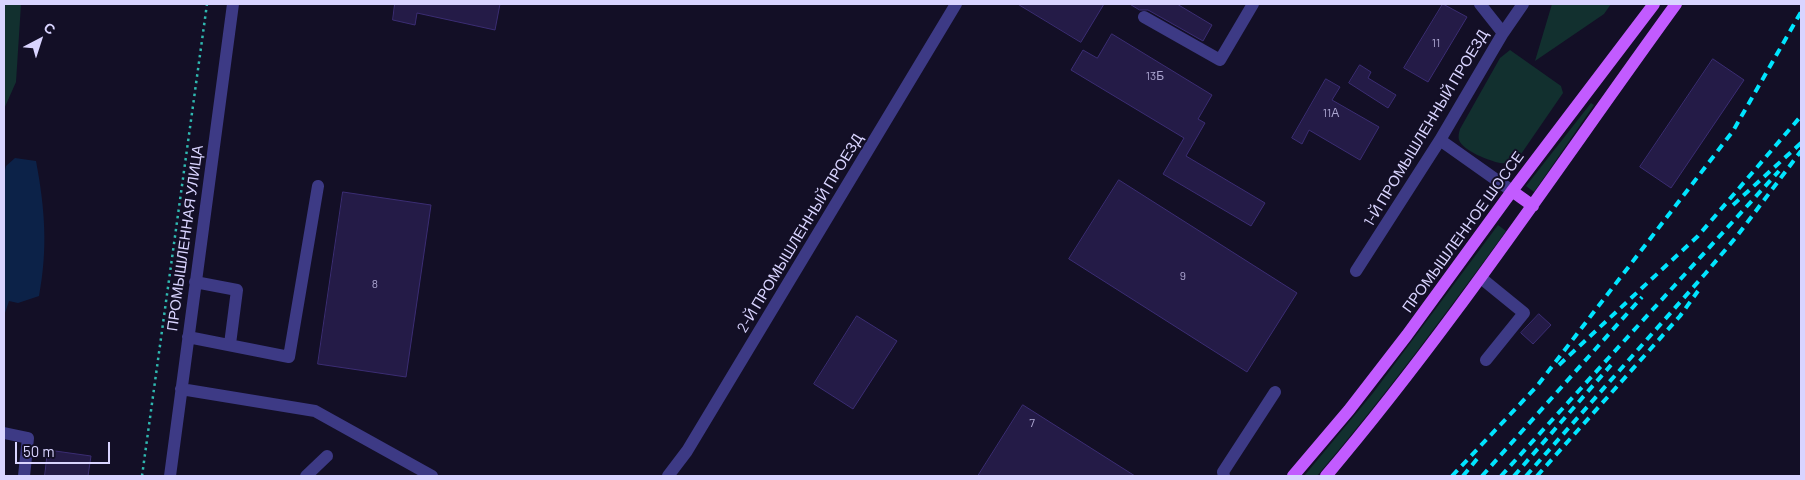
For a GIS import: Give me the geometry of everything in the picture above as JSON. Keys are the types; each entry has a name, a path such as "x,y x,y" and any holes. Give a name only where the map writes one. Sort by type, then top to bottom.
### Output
{"main road":[{"name":"ПРОМЫШЛЕННОЕ ШОССЕ","path":"1293,476 1349,410 1401,343 1512,191 1654,4"},
{"path":"1326,476 1430,348 1676,4"},
{"path":"1512,191 1533,206"}],"street":[{"name":"ПРОМЫШЛЕННАЯ УЛИЦА","path":"170,476 233,4"},
{"name":"2-Й ПРОМЫШЛЕННЫЙ ПРОЕЗД","path":"668,476 687,451 956,4"},
{"path":"1144,18 1220,60 1253,4"},
{"name":"1-Й ПРОМЫШЛЕННЫЙ ПРОЕЗД","path":"1356,271 1440,140 1503,32 1480,4"},
{"path":"1503,32 1523,4"},
{"path":"1440,140 1512,191"},
{"path":"188,337 289,357 318,186"},
{"path":"1480,278 1524,313 1486,360"},
{"path":"195,282 238,290 230,344"},
{"path":"181,389 315,411 432,476"},
{"path":"1224,476 1223,472 1275,392"},
{"path":"4,433 28,438 24,476"},
{"path":"306,476 327,456"}],"path":[{"path":"142,476 208,4"}],"green space":[{"path":"4,4 21,4 16,82 4,109"},
{"path":"1552,4 1611,4 1604,14 1535,61"},
{"path":"1510,50 1561,86 1563,93 1519,157 1500,163 1471,152 1459,140 1459,136 1460,129 1500,58"},
{"path":"1591,103 1594,105 1534,192 1526,186"},
{"path":"1498,225 1506,231 1390,386 1317,476 1304,476 1373,393"}],"water":[{"path":"15,158 36,161 42,196 44,261 39,296 18,303 9,301 4,316 4,174 6,166"}],"building":[{"path":"395,4 500,4 495,30 417,13 415,25 393,20"},
{"path":"1018,4 1104,4 1081,42"},
{"path":"1130,4 1177,4 1212,25 1203,41 1148,10 1140,10"},
{"path":"1443,4 1467,17 1428,82 1404,68"},
{"path":"1112,34 1212,95 1198,119 1205,123 1186,156 1265,203 1251,226 1163,174 1184,138 1071,70 1083,50 1097,58"},
{"path":"1713,59 1744,80 1671,188 1640,167"},
{"path":"1360,65 1371,72 1368,78 1396,95 1388,108 1349,83"},
{"path":"1326,79 1340,87 1332,100 1379,127 1360,160 1309,130 1302,144 1292,138"},
{"path":"1119,180 1297,293 1247,372 1069,259"},
{"path":"343,192 431,205 406,377 318,364"},
{"path":"1539,314 1551,325 1533,344 1521,333"},
{"path":"857,316 897,341 853,409 814,384"},
{"path":"1023,405 1135,476 978,476"},
{"path":"48,450 91,456 88,476 45,476"}],"railway":[{"path":"1452,476 1537,386 1733,131 1801,12"},
{"path":"1559,365 1698,236 1801,116"},
{"path":"1733,205 1801,143"},
{"path":"1526,476 1705,274 1737,236 1801,151"},
{"path":"1501,476 1779,171"},
{"path":"1537,476 1680,316 1698,291"},
{"path":"1482,476 1642,297"},
{"path":"1514,476 1611,365"},
{"path":"1463,476 1477,459"}]}
